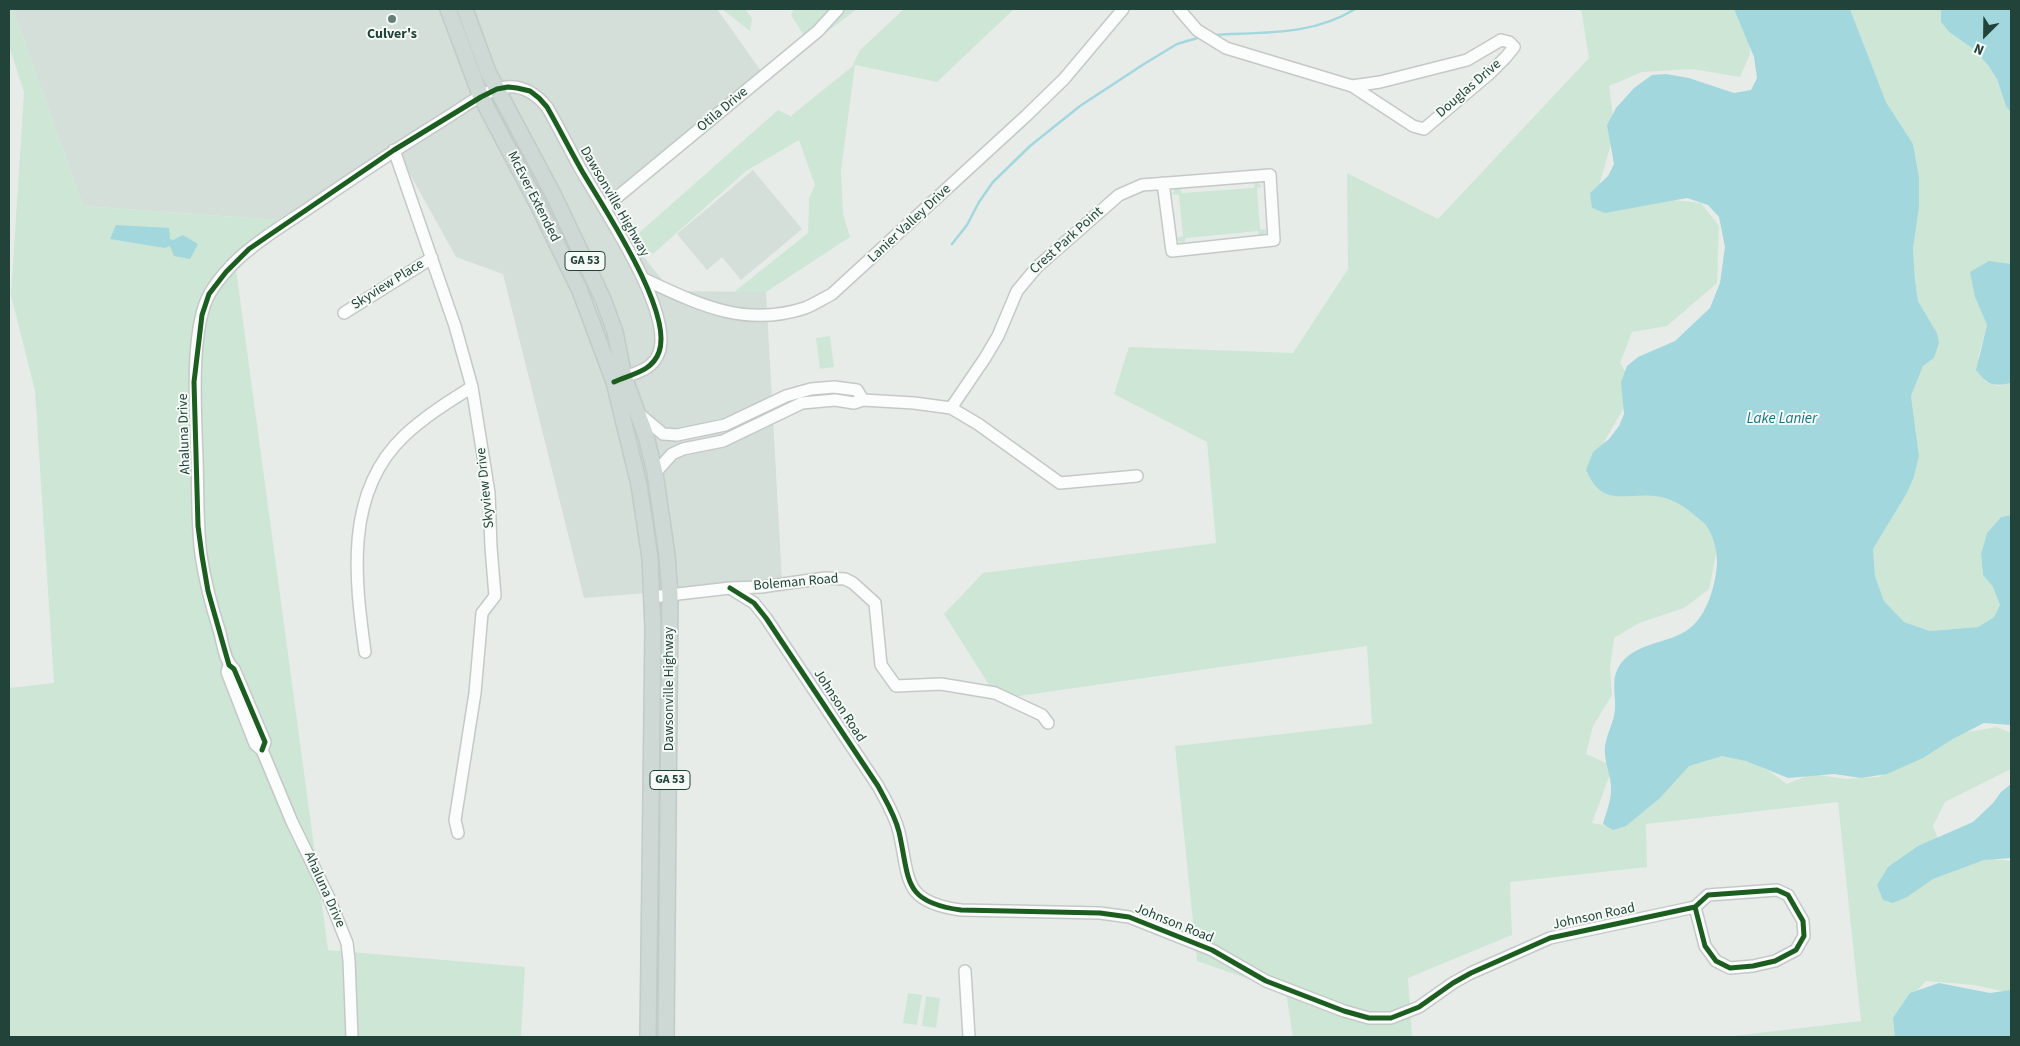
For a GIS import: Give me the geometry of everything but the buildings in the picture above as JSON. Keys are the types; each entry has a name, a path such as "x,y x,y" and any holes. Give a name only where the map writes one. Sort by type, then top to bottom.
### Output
{"main road":[{"name":"GA 53","path":"448,9 481,97"},
{"name":"Dawsonville Highway","path":"465,9 497,89 554,196 604,299 615,332 619,380 642,501 650,558 652,597 652,773 648,1037"},
{"name":"McEver Extended","path":"481,97 538,205 580,292 619,380"},
{"name":"Dawsonville Highway","path":"619,380 638,413 646,436 667,555 670,595 670,772 666,1037"}],"street":[{"name":"Otila Drive","path":"604,208 818,32 838,9"},
{"name":"Lanier Valley Drive","path":"644,279 695,303 719,311 748,315 782,314 806,307 832,294 1052,91 1123,9"},
{"name":"Douglas Drive","path":"1179,9 1197,30 1226,48 1352,86 1412,126 1424,129 1489,74 1514,47 1509,42 1501,40 1468,60 1380,82 1352,86"},
{"name":"Dawsonville Highway","path":"497,89 508,87 530,91 547,108 644,279 660,325 662,344 654,362 648,368 619,380"},
{"name":"Ahaluna Drive","path":"352,1037 347,943 329,898 292,822 262,750 265,742 234,669 229,665 208,591 198,526 194,382 202,315 209,294 226,272 249,249 394,150 497,89"},
{"name":"Skyview Drive","path":"394,150 455,326 472,387 489,493 495,596 482,613 475,693 455,820 458,833"},
{"name":"Crest Park Point","path":"950,408 998,336 1017,291 1037,267 1120,194 1142,185 1163,183 1270,176 1274,240 1172,251 1163,183"},
{"name":"Skyview Place","path":"344,313 432,258"},
{"path":"365,652 357,592 356,552 358,534 370,488 383,462 403,437 433,412 472,387"},
{"path":"654,473 672,454 683,449 723,441 811,390 834,394"},
{"path":"638,413 663,434 677,435 725,425 795,400 811,402 834,394 857,390 863,400 914,403 950,408 978,424 1060,484 1136,476"},
{"path":"700,431 703,445"},
{"name":"Boleman Road","path":"652,597 730,588 762,587 825,578 845,579 853,583 875,603 881,664 896,686 941,684 996,693 1042,715 1048,723"},
{"name":"Johnson Road","path":"730,588 754,603 766,618 878,786 890,808 899,831 904,865 910,884 920,896 930,903 961,910 1082,912 1129,917 1212,950 1266,981 1344,1011 1368,1018 1391,1018 1411,1011 1434,998 1452,983 1471,973 1550,938 1696,907 1708,895 1777,890 1788,895 1803,921 1804,936 1796,950 1775,961 1730,968 1716,961 1705,946 1696,907"},
{"path":"965,971 969,1037"}],"shaded area":[{"path":"13,9 717,9 766,78 608,212 671,291 766,292 782,582 584,598 503,274 456,257 396,149 277,220 83,206"},
{"path":"753,170 802,229 741,280 722,257 707,270 677,234"}],"green space":[{"path":"9,9 13,9 83,206 277,220 235,262 328,950 525,967 521,1037 9,1037 9,688 54,683 35,391 11,295 24,92 9,46"},
{"path":"722,9 745,9 752,18 750,31"},
{"path":"794,9 857,9 810,45 791,15"},
{"path":"904,9 1014,9 937,82 855,65 841,170 843,214 850,237 766,292 734,292 808,233 809,198 815,185 799,140 746,171 653,254 631,240 778,110 792,117 792,115 854,65 860,50"},
{"path":"1581,9 1744,9 1746,11 1750,54 1740,77 1692,69 1642,72 1609,86 1615,131 1597,192 1701,203 1719,226 1717,283 1667,326 1632,332 1620,363 1633,384 1622,411 1586,473 1606,482 1658,486 1698,510 1718,543 1709,589 1684,608 1639,623 1614,638 1610,668 1612,695 1593,726 1586,754 1613,766 1592,823 1615,827 1682,765 1713,753 1738,756 1769,771 1787,784 1812,774 1845,779 1879,777 1961,733 1997,727 2011,733 2011,769 1945,802 1933,826 1941,846 1984,858 2011,861 2011,993 1974,985 1926,981 1902,1006 1920,1037 1725,1037 1861,1021 1838,802 1646,824 1647,867 1510,882 1512,935 1408,978 1412,1037 1293,1037 1286,992 1197,961 1175,746 1372,724 1367,646 998,699 944,614 983,573 1216,543 1207,442 1114,394 1129,347 1293,353 1348,269 1347,173 1438,219 1589,58"},
{"path":"1850,9 1941,9 1941,22 1949,32 1972,48 1988,65 1997,79 2006,106 2011,113 2011,264 2007,265 1975,297 1987,325 1978,357 1985,381 1998,386 2011,383 2011,515 2001,517 1987,533 1981,554 1983,575 1993,587 2000,605 1994,617 1978,627 1930,631 1904,622 1884,601 1875,576 1873,549 1907,493 1914,477 1919,456 1911,396 1923,366 1934,358 1937,333 1918,301 1915,279 1913,249 1919,207 1919,177 1913,144 1886,102"},
{"path":"1255,181 1262,186 1257,189 1260,229 1266,230 1265,235 1259,237 1258,231 1186,238 1184,244 1178,241 1177,238 1183,236 1179,195 1172,194 1175,189 1180,187 1182,193 1254,188"},
{"path":"830,336 834,367 820,369 816,338"},
{"path":"908,993 922,995 917,1025 903,1023"},
{"path":"926,996 940,998 936,1028 922,1026"}],"water":[{"name":"Lake Lanier","path":"1734,9 1850,9 1886,102 1913,144 1919,177 1919,207 1913,249 1915,279 1918,301 1937,333 1939,343 1934,358 1923,366 1911,396 1919,456 1914,477 1907,493 1873,549 1875,576 1884,601 1904,622 1930,631 1978,627 1994,617 2000,605 1993,587 1983,575 1981,554 1987,533 2001,517 2011,515 2011,725 1984,723 1951,740 1923,758 1887,774 1861,778 1834,774 1788,778 1746,761 1722,756 1689,766 1660,798 1626,826 1613,830 1603,824 1611,794 1605,746 1614,714 1614,683 1616,673 1625,659 1633,653 1672,638 1690,628 1696,622 1710,598 1717,558 1714,541 1709,530 1703,522 1683,506 1661,497 1609,495 1601,491 1593,483 1586,470 1593,452 1609,439 1619,426 1624,414 1621,382 1627,366 1638,357 1675,341 1710,308 1720,283 1725,247 1719,217 1708,205 1687,198 1605,213 1592,208 1590,193 1608,176 1614,164 1607,125 1616,108 1634,88 1652,75 1666,74 1689,78 1734,93 1751,90 1757,78 1754,57"},
{"path":"1941,9 2011,9 2011,113 2006,106 1997,79 1988,65 1972,48 1949,32 1941,22"},
{"path":"116,225 169,228 170,239 173,240 183,235 198,244 190,259 174,256 170,246 165,248 110,239"},
{"path":"1989,261 2011,264 2011,383 2000,385 1991,384 1976,370 1987,325 1975,297 1970,272"},
{"path":"2011,784 2011,858 1984,860 1933,879 1907,897 1893,903 1883,900 1877,885 1888,867 1918,846 1973,822"},
{"path":"1939,983 1990,993 2011,990 2011,1037 1895,1037 1893,1018 1910,993"}],"waterway":[{"path":"1214,35 1268,33 1304,28 1339,18 1355,9"},
{"path":"952,244 967,225 979,202 993,182 1030,146 1080,106 1144,64 1177,44 1201,37"}],"cycle path":[{"path":"262,750 265,742 234,669 229,665 208,591 198,526 194,382 202,315 209,294 226,272 249,249 394,150 481,97 497,89 508,87 530,91 547,107 582,171 620,234 647,287 656,312 661,334 659,352 656,359 640,372 614,382"},
{"path":"730,588 754,603 766,618 878,786 897,826 912,886 918,894 928,901 942,906 961,910 1100,913 1129,917 1212,950 1266,981 1344,1011 1369,1018 1391,1018 1419,1007 1471,973 1550,938 1695,907 1708,895 1777,890 1788,895 1803,921 1804,936 1796,950 1775,961 1753,966 1730,968 1716,961 1705,946 1695,907"}],"place":[{"name":"Culver's","path":"392,19"}]}
